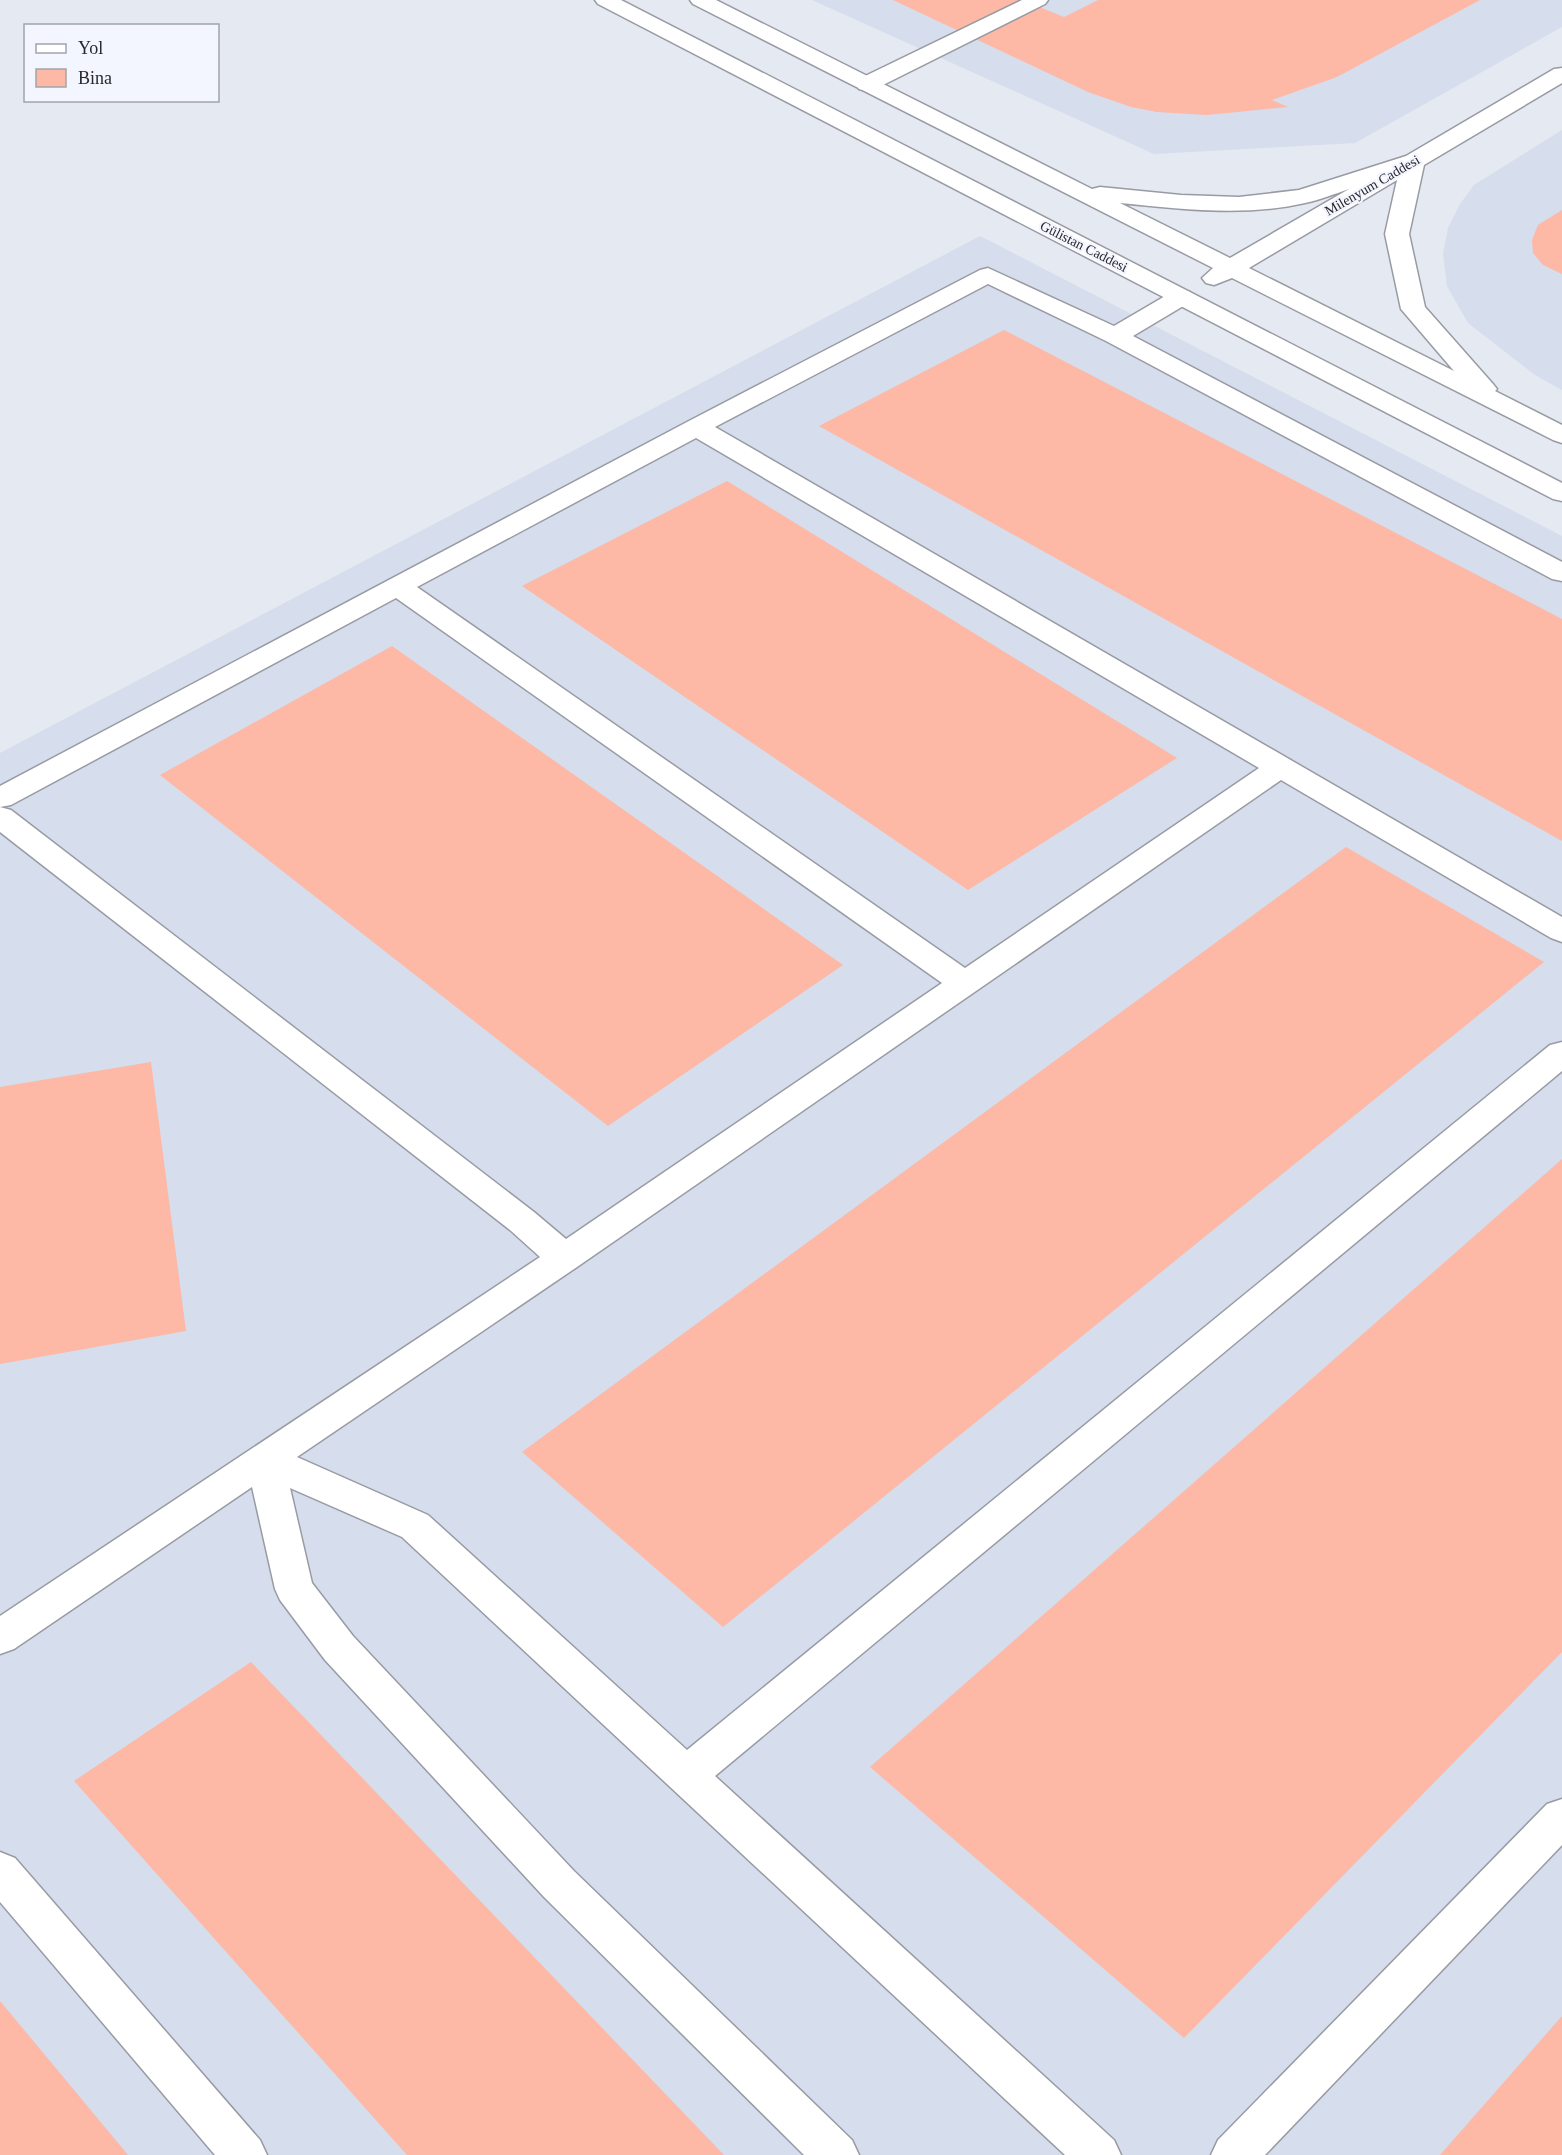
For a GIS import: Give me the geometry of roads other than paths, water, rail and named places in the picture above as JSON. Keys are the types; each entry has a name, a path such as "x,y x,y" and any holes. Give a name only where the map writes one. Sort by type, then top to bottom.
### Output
{"main road":[{"name":"Gülistan Caddesi","path":"605,0 1562,493"},
{"path":"700,0 1562,435"},
{"path":"867,84 1038,0"},
{"name":"Milenyum Caddesi","path":"1114,336 1560,78"},
{"path":"1081,193 1181,202 1239,204 1302,197 1413,161"},
{"path":"1413,161 1397,234 1413,309 1495,401"},
{"path":"0,798 696,427 988,275 1114,336 1562,573"},
{"path":"696,427 1562,931"},
{"path":"397,586 964,984"},
{"path":"0,1637 565,1258 1280,767"},
{"path":"0,817 522,1221 565,1258"},
{"path":"685,1776 1562,1053"},
{"path":"265,1460 415,1526 1098,2155"},
{"path":"265,1460 294,1589 339,1648 559,1884 836,2155"},
{"path":"1234,2155 1562,1817"},
{"path":"0,1871 244,2155"}]}
